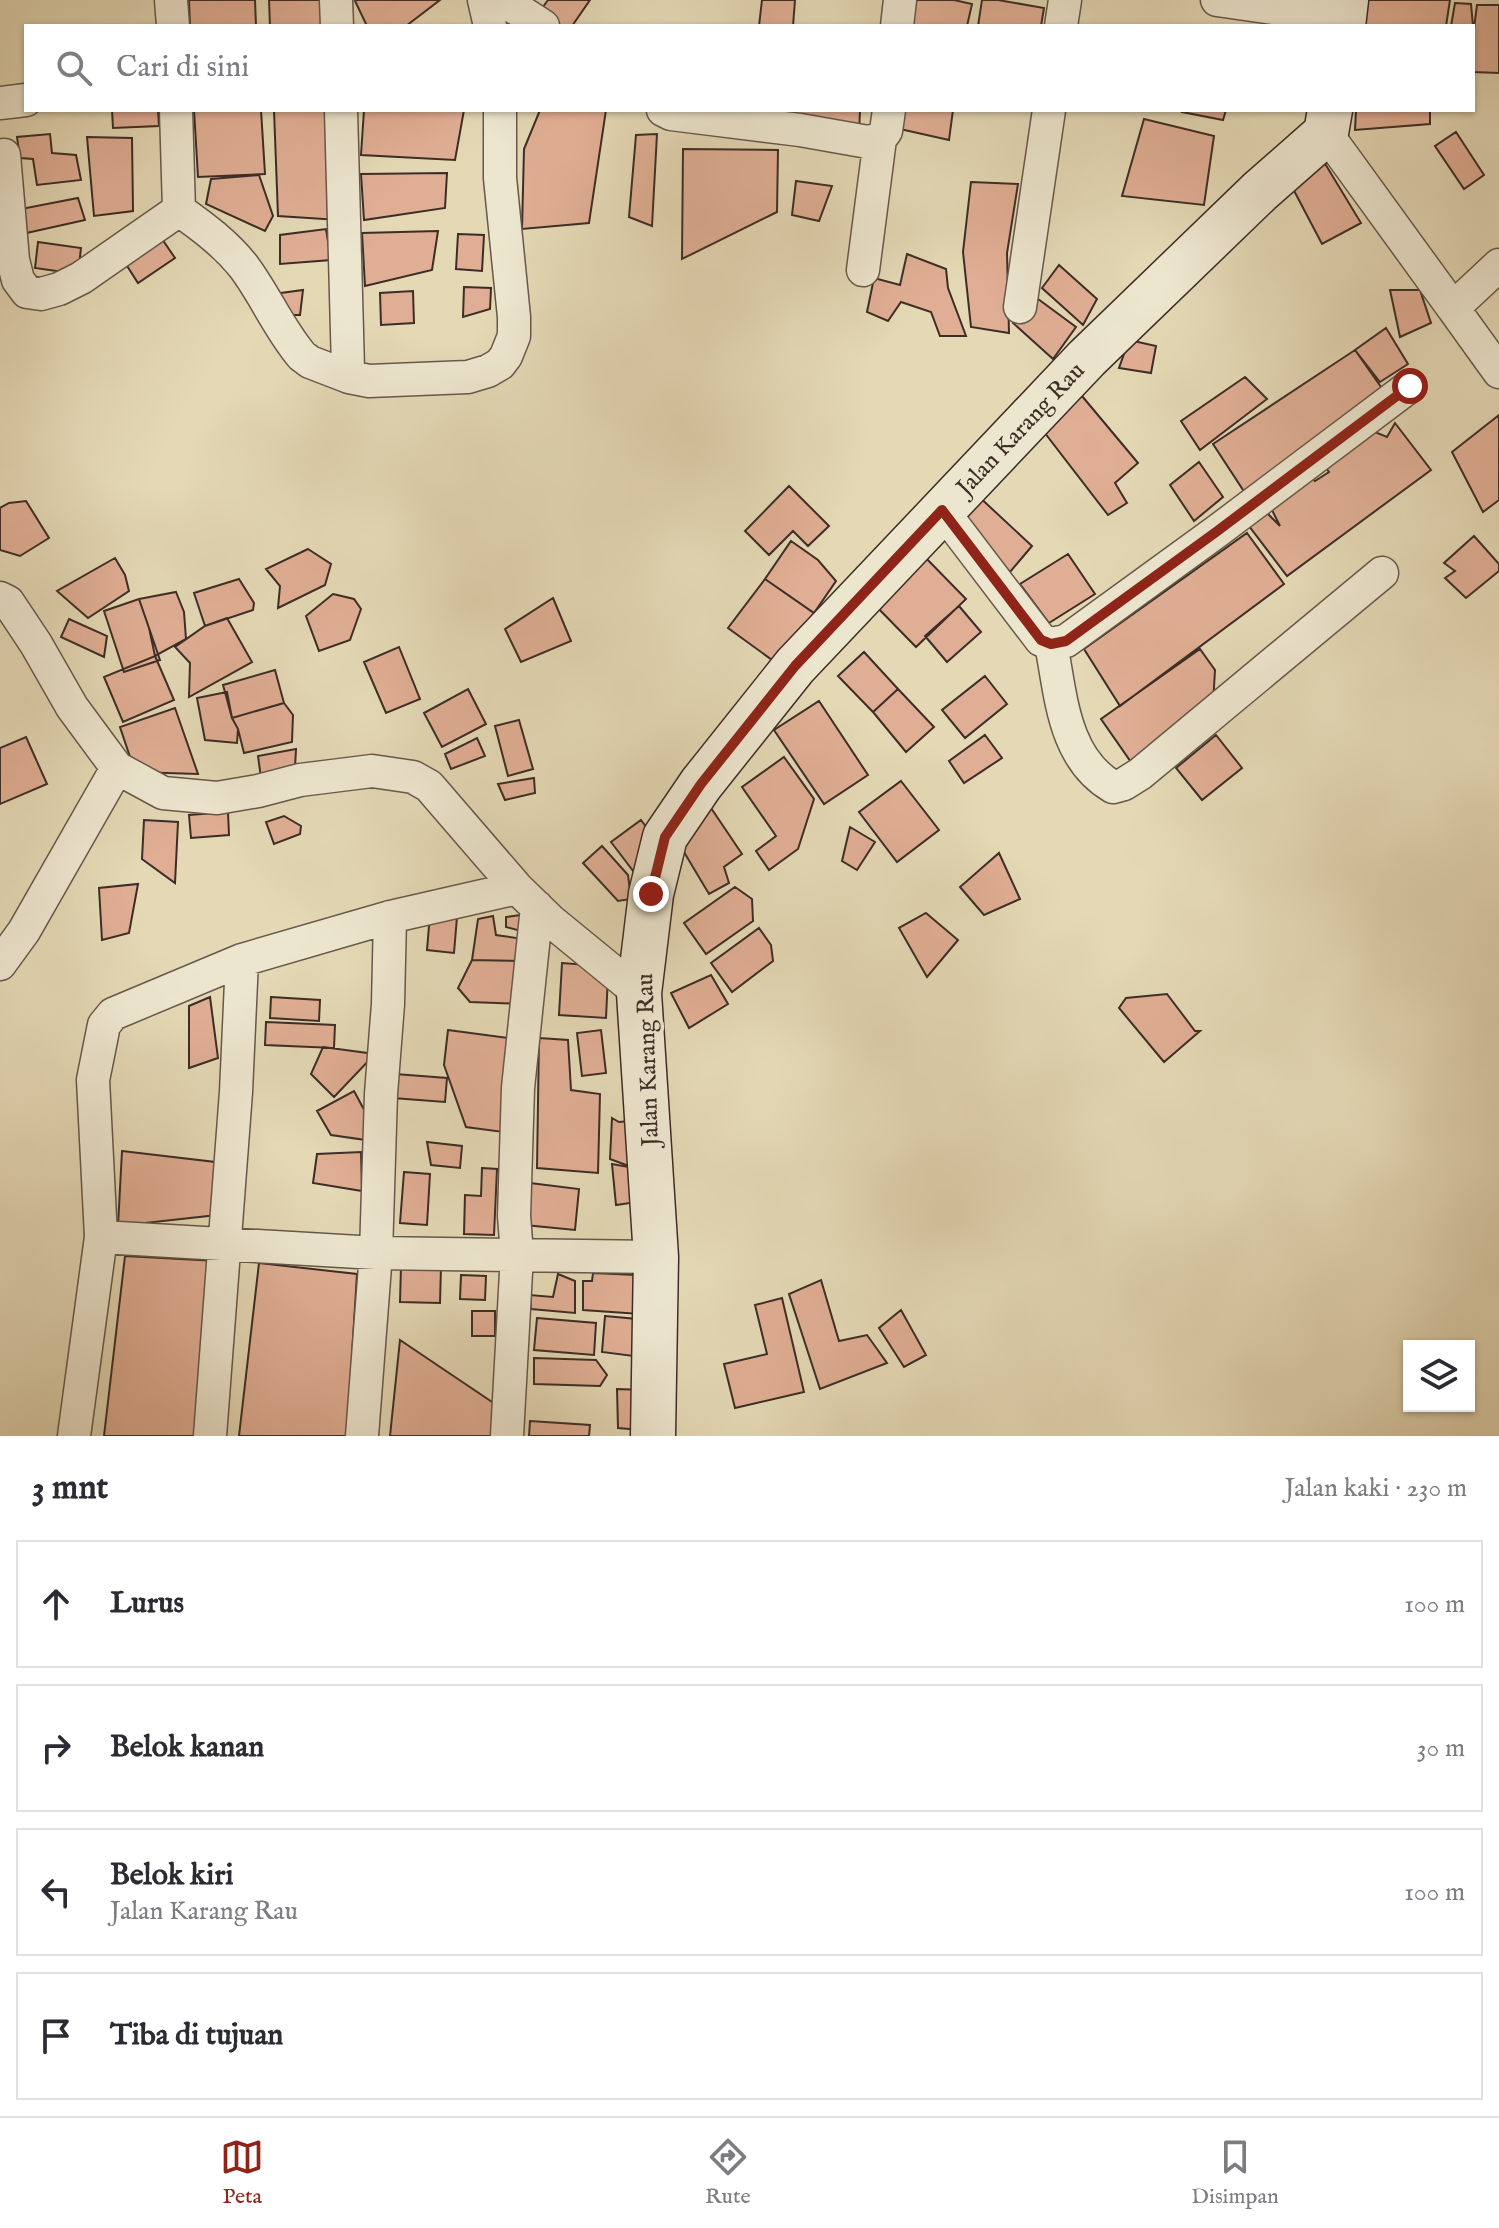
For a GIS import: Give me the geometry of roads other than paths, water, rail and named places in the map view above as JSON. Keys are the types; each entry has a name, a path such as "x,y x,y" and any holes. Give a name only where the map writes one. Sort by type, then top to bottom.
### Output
{"street":[{"path":"171,0 173,24"},
{"path":"336,0 337,24"},
{"path":"484,0 490,24"},
{"path":"503,0 540,24"},
{"path":"897,24 900,0"},
{"path":"1061,24 1065,0"},
{"path":"1217,0 1344,15"},
{"path":"0,103 24,100"},
{"path":"176,112 179,210"},
{"path":"341,112 349,377"},
{"path":"179,210 208,230 233,254 302,356 310,362 369,381 468,377 488,371 506,356 514,336 500,178 500,112"},
{"path":"667,112 868,142 884,125"},
{"path":"1020,307 1049,112"},
{"path":"1328,121 1499,372"},
{"name":"Jalan Karang Rau","path":"653,1436 656,1257 639,993 651,894 665,837 701,784 795,666 1087,358 1328,121"},
{"path":"863,270 884,125"},
{"path":"4,155 13,260 18,280 27,292 41,294 81,278 179,210"},
{"path":"1453,308 1499,265"},
{"path":"942,510 1041,640 1051,644 1066,641 1410,386"},
{"path":"1051,644 1063,714 1076,747 1101,781 1113,787 1140,774 1382,573"},
{"path":"0,598 8,602 72,707 117,768 163,793 217,798 300,780 372,771 413,777 429,786 527,898 639,993"},
{"path":"0,964 24,931 117,768"},
{"path":"74,1436 101,1237 93,1080 104,1025 113,1014 242,960 390,917 527,898"},
{"path":"507,1436 517,1254 514,1216 527,898"},
{"path":"362,1436 376,1253 390,917"},
{"path":"210,1436 236,1092 242,960"},
{"path":"101,1237 376,1253 656,1257"}]}
